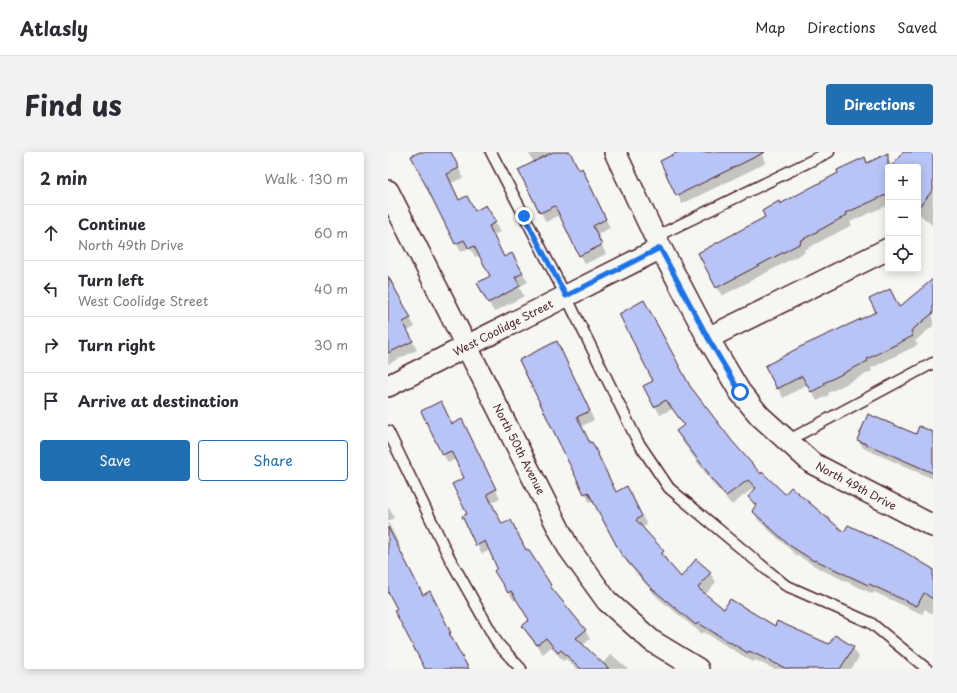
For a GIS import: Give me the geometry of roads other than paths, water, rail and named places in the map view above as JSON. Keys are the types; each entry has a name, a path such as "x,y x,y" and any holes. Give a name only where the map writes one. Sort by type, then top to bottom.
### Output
{"street":[{"name":"North 49th Drive","path":"615,152 658,242 708,338 740,392 760,416 812,463 933,526"},
{"name":"North 50th Avenue","path":"388,191 568,547 588,577 607,601 652,641 698,669"},
{"name":"West Coolidge Street","path":"388,386 566,296 658,242"},
{"path":"708,338 885,250"}],"lane":[{"path":"491,152 566,296 638,442 669,488 785,585 871,623 927,669"},
{"path":"658,242 829,152"},
{"path":"787,440 933,363"},
{"path":"388,431 449,557 498,644 521,669"}]}
